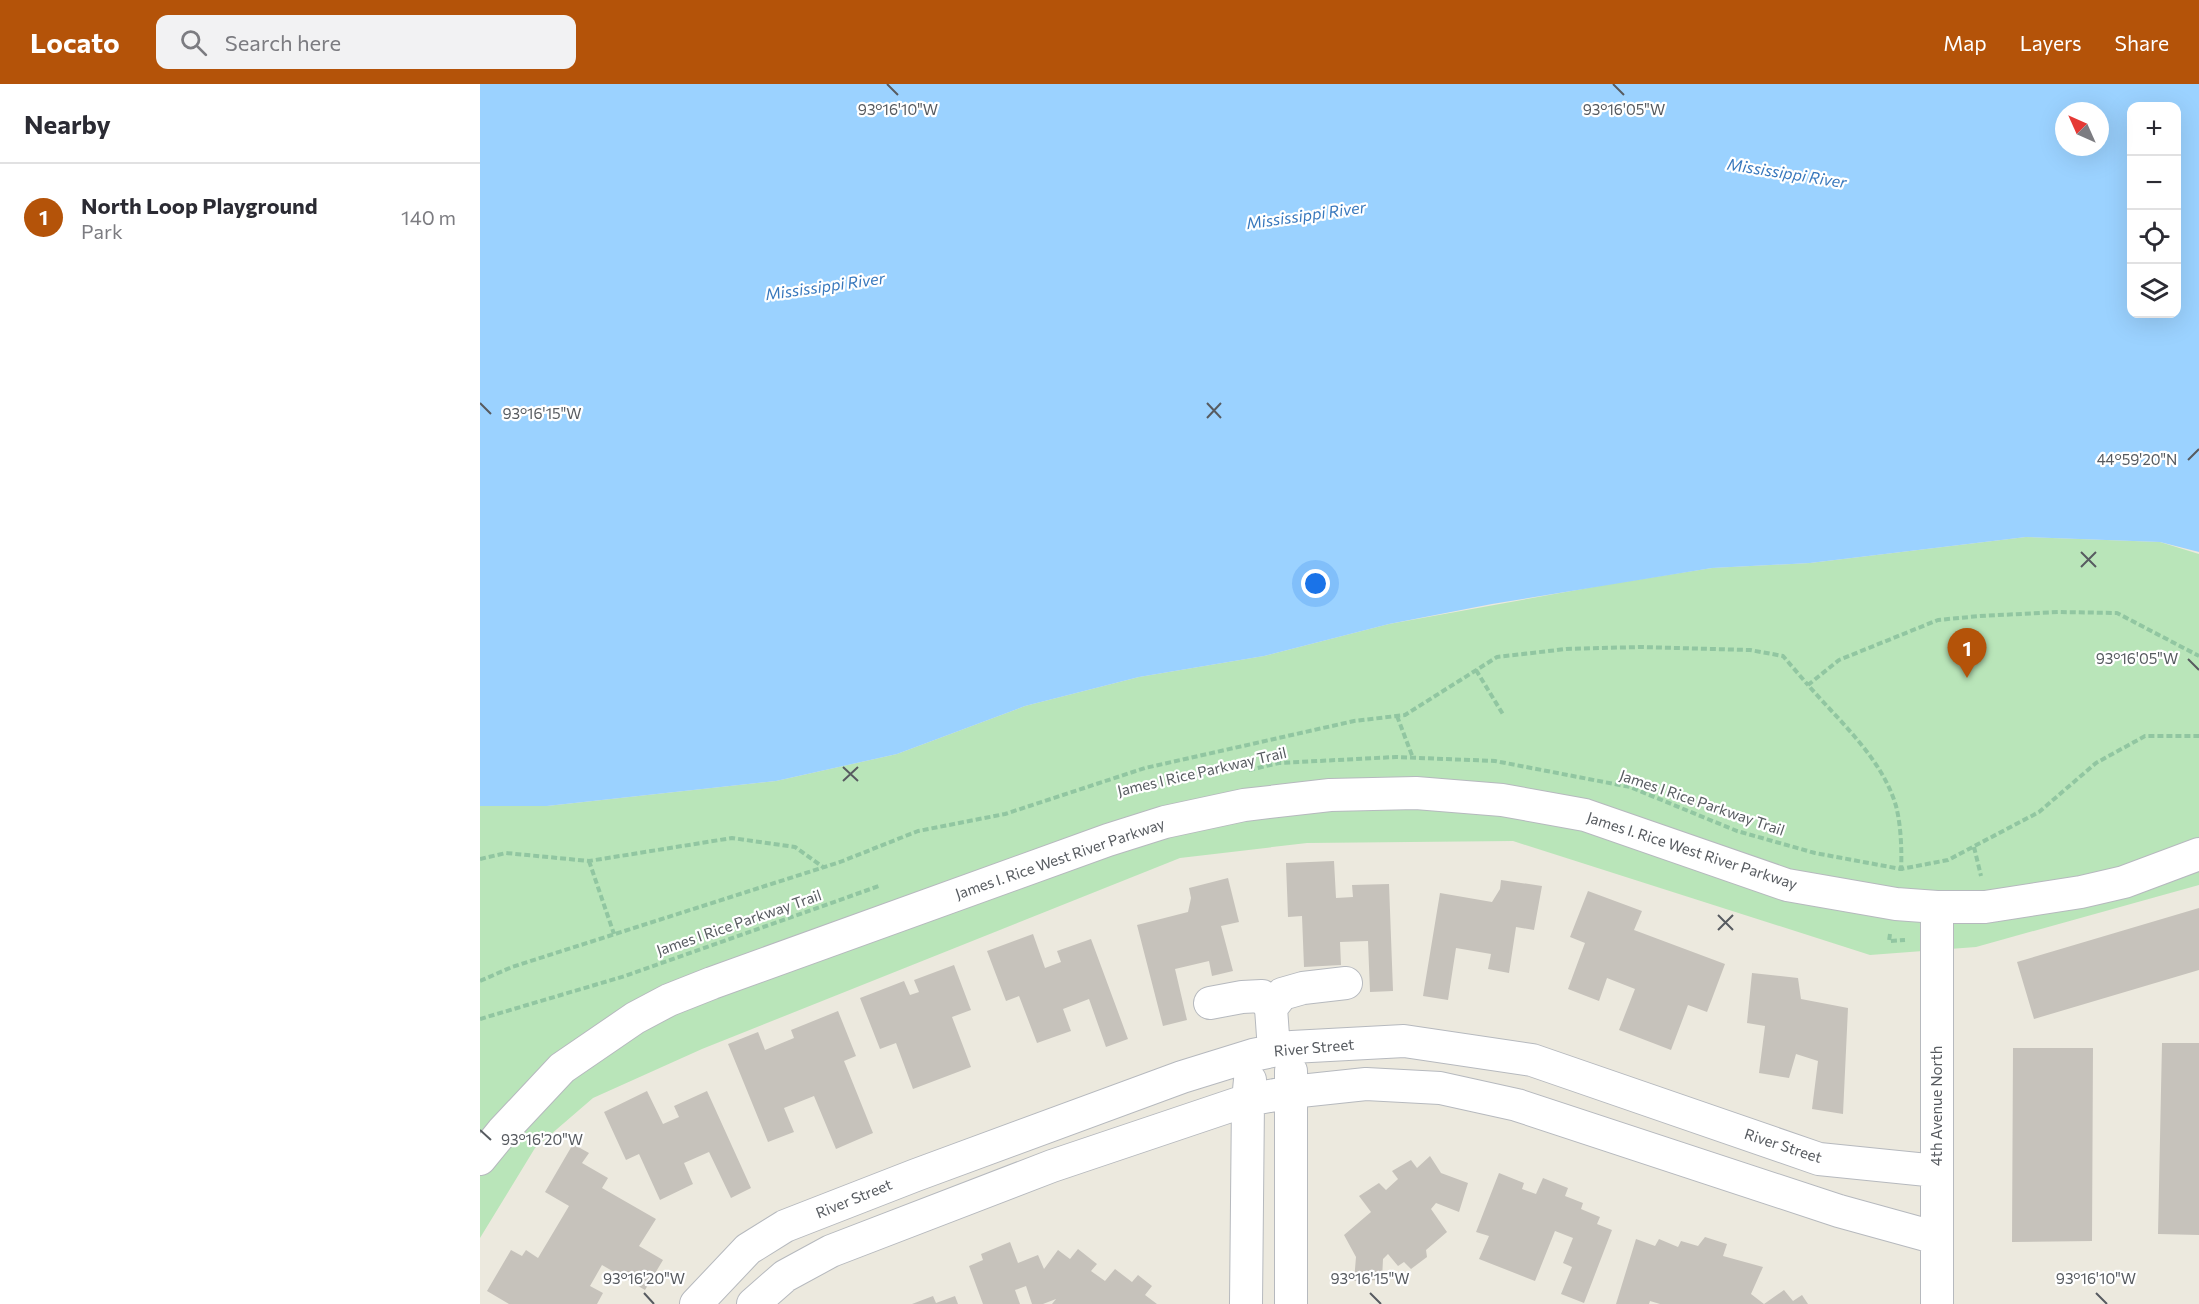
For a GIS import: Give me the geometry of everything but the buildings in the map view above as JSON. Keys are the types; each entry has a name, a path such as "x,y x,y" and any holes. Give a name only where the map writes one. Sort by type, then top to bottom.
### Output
{"street":[{"name":"James I. Rice West River Parkway","path":"480,1160 502,1132 562,1068 635,1018 669,1000 1108,840 1166,822 1244,805 1351,794 1416,793 1502,800 1585,815 1787,885 1896,904 1937,907 1985,908 2081,892 2124,882 2199,854"},
{"name":"4th Avenue North","path":"1937,907 1937,1304"},
{"path":"1271,1008 1282,994 1303,988 1346,983"},
{"path":"1210,1003 1262,996 1271,1008 1273,1051 1290,1092 1291,1304"},
{"name":"River Street","path":"696,1304 748,1249 785,1226 1182,1077 1273,1051 1404,1041 1532,1060 1819,1159 1937,1171"},
{"path":"1246,1304 1248,1100 1273,1051"},
{"path":"1517,1105 1532,1060"},
{"path":"753,1304 785,1276 831,1251 1052,1166 1248,1100 1290,1092 1366,1084 1440,1088 1517,1105 1839,1211 1937,1238"},
{"path":"1695,1164 1706,1120"},
{"path":"1040,1130 1052,1166"},
{"path":"916,1175 927,1214"},
{"path":"726,1270 747,1304"}],"path":[{"path":"1808,685 1839,660 1927,624 1938,620 1980,616 2059,612 2117,613 2199,656"},
{"path":"480,981 512,967 824,867 918,831 1005,814 1145,768 1354,721 1405,715 1497,657 1566,649 1640,647 1750,650 1783,656 1855,738 1882,774 1896,806 1901,868"},
{"path":"1476,670 1504,716"},
{"path":"1397,716 1413,758"},
{"name":"James I Rice Parkway Trail","path":"1245,771 1279,763 1413,758 1495,761 1630,787 1737,831 1815,853 1901,868 1948,860 2039,812 2096,763 2145,736 2199,736"},
{"path":"480,859 506,853 589,861 732,838 795,847 824,867"},
{"path":"589,861 614,934"},
{"name":"James I Rice Parkway Trail","path":"480,1019 625,976 885,884"}],"green space":[{"path":"2026,537 2160,542 2199,554 2199,885 1976,947 1870,955 1513,841 1307,843 1180,858 702,1049 593,1098 535,1148 480,1238 480,806 547,806 776,781 897,754 1025,706 1139,677 1264,656 1389,624 1712,568 1810,563"}],"water":[{"name":"Mississippi River","path":"480,84 2199,84 2199,552 2160,542 2026,537 1810,563 1712,568 1492,604 1389,624 1264,656 1139,677 1025,706 897,754 776,781 547,806 480,806"}],"place":[{"name":"North Loop Playground","path":"1967,678"}]}
